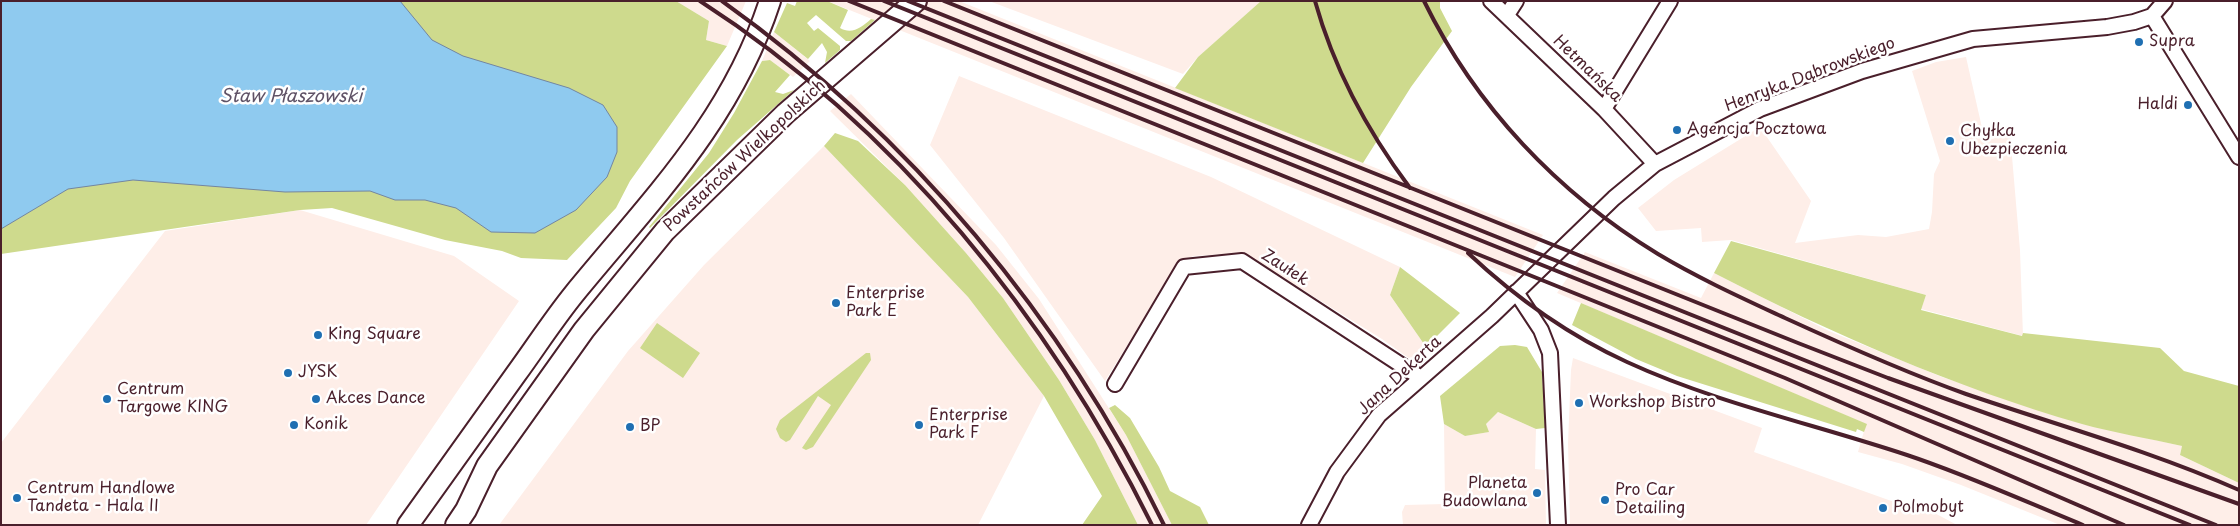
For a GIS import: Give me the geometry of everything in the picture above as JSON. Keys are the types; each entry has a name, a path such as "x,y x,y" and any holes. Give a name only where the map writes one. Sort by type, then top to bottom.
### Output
{"main road":[{"name":"Powstańców Wielkopolskich","path":"408,525 572,296 674,176 694,148 713,120 749,55 770,1"},
{"name":"Powstańców Wielkopolskich","path":"456,525 466,510 488,466 584,330 665,231 786,113 916,1"},
{"path":"440,525 488,466"}],"street":[{"name":"Hetmańska","path":"1491,1 1604,109 1655,164"},
{"path":"1507,15 1516,1"},
{"path":"1604,109 1670,1"},
{"path":"2165,1 2152,16 2239,157"},
{"name":"Henryka Dąbrowskiego","path":"1516,292 1614,198 1655,164 1760,109 1862,71 1973,39 2107,27 2134,22 2152,16"},
{"name":"Zaułek","path":"1115,384 1184,267 1242,261 1420,378"},
{"path":"1516,292 1541,330 1550,353 1558,525"},
{"name":"Jana Dekerta","path":"1309,525 1337,472 1379,415 1516,292"}],"shaded area":[{"path":"676,1 746,1 727,46 706,40 709,21"},
{"path":"827,1 959,1 1543,235 1515,277"},
{"path":"989,1 1261,1 1198,57 1183,74"},
{"path":"774,32 810,61 793,77 770,60 762,61"},
{"path":"1966,57 1985,141 2010,133 2020,250 2023,336 1921,309 1926,295 1731,240 1702,242 1701,228 1656,231 1638,208 1674,180 1760,127 1811,201 1795,243 1858,235 1886,237 1929,229 1934,174 1940,161 1912,71 1936,62"},
{"path":"959,76 1211,177 1400,267 1390,295 1426,347 1410,359 1382,339 1243,253 1193,256 1178,264 1105,381 1004,238 930,145"},
{"path":"851,94 996,245 1039,299 1126,435 1172,525 1138,525 1095,440 1059,380 1003,298 966,253 905,185 830,111"},
{"path":"824,146 968,297 1044,396 978,525 499,525 628,351 704,265"},
{"path":"300,210 454,256 519,301 366,525 1,525 1,443 165,231"},
{"path":"1585,252 1701,298 1714,273 1829,331 1942,377 2084,424 2182,446 2180,455 2239,483 2239,525 2060,525 1961,485 1902,464 1858,452 1866,424 1557,293"},
{"path":"1573,358 1762,428 1754,452 1911,508 1914,502 1957,525 1570,525 1568,443"},
{"path":"1498,412 1536,429 1535,469 1545,470 1546,525 1403,525 1402,512 1405,505 1445,504 1444,424 1465,436 1488,432 1486,424"}],"green space":[{"path":"367,1 676,1 709,21 706,40 727,46 630,181 616,208 567,260 521,258 502,251 445,240 332,208 300,210 1,254 1,208 10,223 67,178 432,72"},
{"path":"797,1 827,1 848,10 840,28 844,30 857,29 871,19 875,20 851,41 846,41 816,15 807,23 814,31 818,28 840,46 840,50 825,63 827,52 822,43 808,59 774,32 787,3 795,6"},
{"path":"1261,1 1440,1 1440,8 1452,31 1411,87 1363,163 1175,88 1198,57"},
{"path":"770,60 790,75 775,92 783,94 794,90 737,140 650,228 709,153 734,113 762,61"},
{"path":"835,133 858,141 905,185 966,253 1003,298 1059,380 1095,440 1138,525 1082,525 1102,496 1044,396 968,297 824,146"},
{"path":"1731,241 1926,295 1921,310 2022,336 2023,333 2160,348 2184,371 2239,386 2239,483 2180,455 2182,446 2082,424 2034,409 1894,358 1803,317 1714,273"},
{"path":"1400,267 1460,313 1426,347 1390,295"},
{"path":"1581,303 1867,424 1864,432 1857,429 1856,432 1677,376 1636,359 1572,325"},
{"path":"657,323 700,353 683,378 640,348"},
{"path":"1515,345 1527,347 1542,372 1545,428 1536,429 1498,412 1486,424 1489,432 1465,436 1444,424 1440,396 1500,346"},
{"path":"866,353 870,353 871,360 813,447 806,450 802,448 831,405 818,396 790,440 786,442 780,438 776,429 780,420"},
{"path":"1115,405 1130,418 1159,467 1170,491 1200,507 1209,525 1172,525 1126,435 1109,408"}],"water":[{"name":"Staw Płaszowski","path":"1,1 400,1 432,40 463,56 569,88 603,105 617,127 617,152 607,177 576,210 535,233 491,232 456,208 425,200 395,200 370,191 285,192 133,180 68,189 1,229"}],"railway":[{"path":"700,1 772,51 839,107 902,168 961,233 1016,301 1066,373 1111,448 1152,525"},
{"path":"722,1 791,53 856,110 918,171 976,236 1029,304 1079,375 1124,449 1164,525"},
{"path":"849,1 1785,378 2124,525"},
{"path":"884,1 2190,525"},
{"path":"908,1 2216,525"},
{"path":"944,1 1888,378 2239,504"},
{"path":"1315,1 1332,51 1354,99 1380,145 1410,188"},
{"path":"1424,1 1468,77 1523,144 1587,204 1621,230 1658,254 1736,295 1829,338 1943,386 2138,451 2239,490"},
{"path":"1468,253 1504,285 1543,314 1584,340 1627,362 1730,401 1929,463 2083,525"}],"place":[{"name":"Supra","path":"2139,42"},
{"name":"Haldi","path":"2188,105"},
{"name":"Agencja Pocztowa","path":"1677,130"},
{"name":"Chyłka Ubezpieczenia","path":"1950,141"},
{"name":"Enterprise Park E","path":"836,303"},
{"name":"King Square","path":"318,335"},
{"name":"JYSK","path":"288,373"},
{"name":"Centrum Targowe KING","path":"107,399"},
{"name":"Akces Dance","path":"316,399"},
{"name":"Workshop Bistro","path":"1579,403"},
{"name":"Konik","path":"294,425"},
{"name":"Enterprise Park F","path":"919,425"},
{"name":"BP","path":"630,427"},
{"name":"Planeta Budowlana","path":"1537,493"},
{"name":"Centrum Handlowe Tandeta - Hala II","path":"17,498"},
{"name":"Pro Car Detailing","path":"1605,500"},
{"name":"Polmobyt","path":"1883,508"}]}
